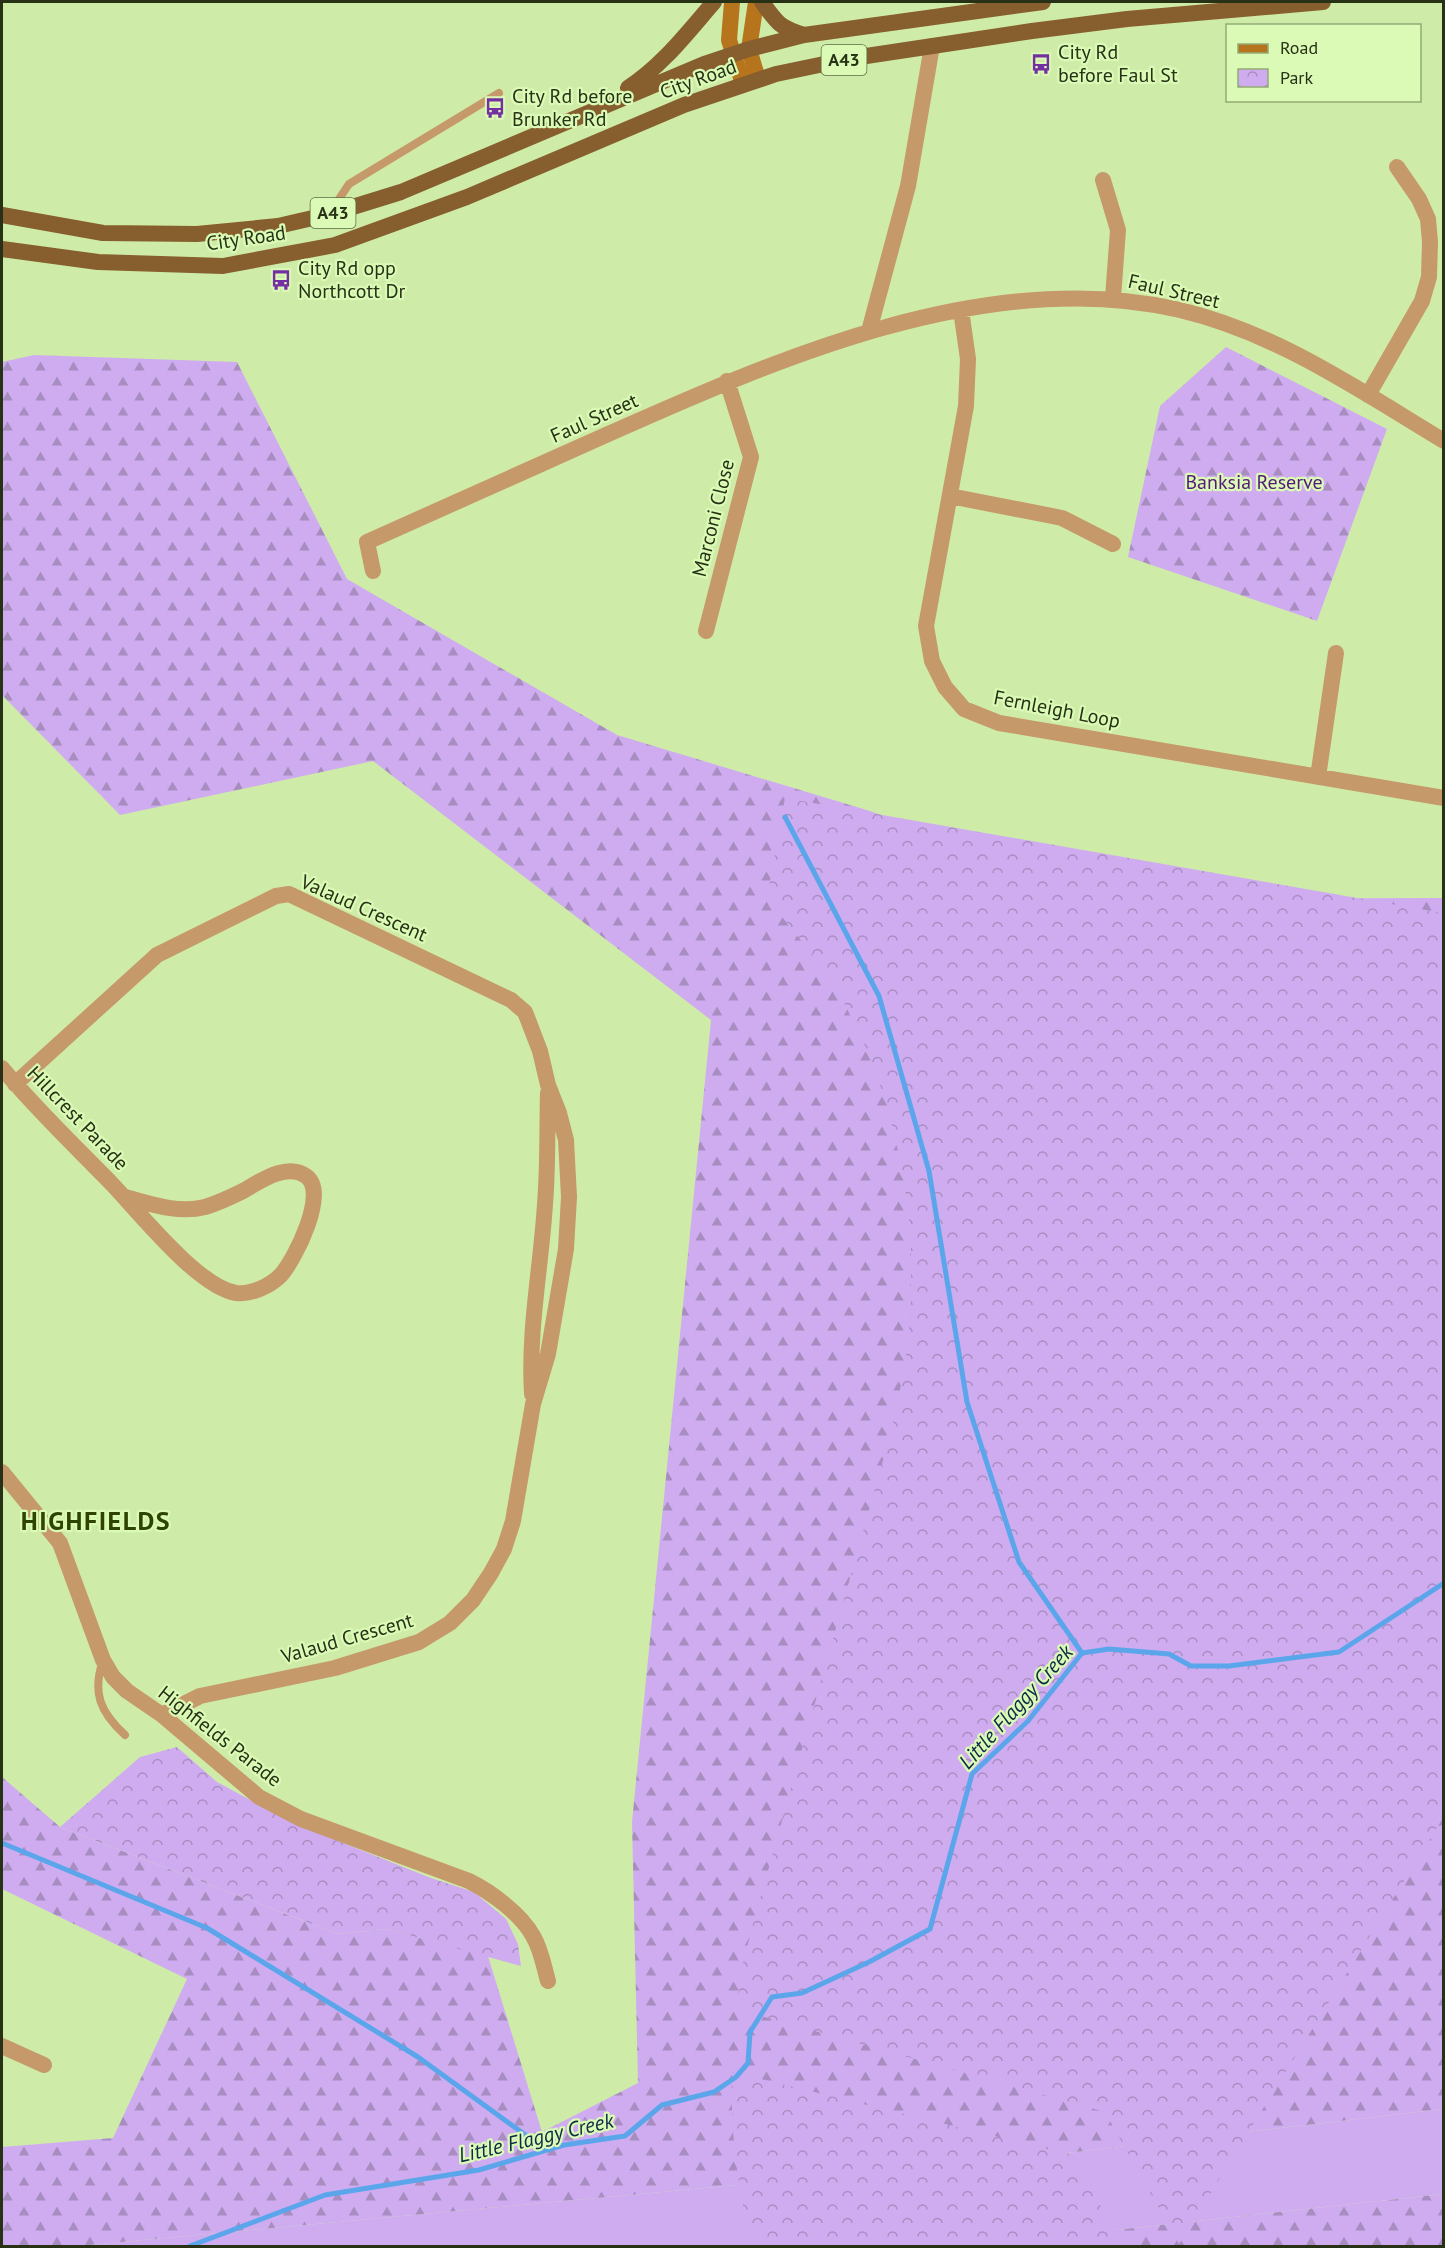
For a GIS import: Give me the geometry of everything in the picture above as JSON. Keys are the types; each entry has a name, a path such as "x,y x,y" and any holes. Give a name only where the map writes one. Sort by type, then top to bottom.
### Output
{"highway":[{"path":"595,110 653,69 678,46 714,2"},
{"path":"762,2 775,20 785,28 804,35"},
{"name":"City Road","path":"2,215 104,233 197,234 278,226 330,214 401,192 704,64 749,49 804,35 1043,2"},
{"name":"City Road","path":"2,249 98,262 223,266 335,245 466,198 684,105 751,82 853,58 932,46 1127,19 1323,2"}],"main road":[{"path":"732,2 729,40 733,54 751,82"},
{"path":"751,82 749,49 756,2"}],"street":[{"path":"869,331 908,186 932,46"},
{"path":"1368,395 1422,301 1430,277 1428,219 1419,199 1397,167"},
{"path":"1103,180 1118,230 1113,298"},
{"name":"Faul Street","path":"373,571 367,542 727,381 869,331 961,310 1024,299 1113,298 1180,310 1251,332 1305,357 1443,441"},
{"name":"Fernleigh Loop","path":"961,310 968,359 966,406 926,626 932,661 945,687 964,709 999,723 1443,798"},
{"name":"Marconi Close","path":"706,631 751,457 727,381"},
{"path":"950,496 1062,518 1113,544"},
{"path":"1318,777 1336,653"},
{"name":"Valaud Crescent","path":"15,1084 157,954 276,896 289,894 519,1005 525,1012 540,1051 548,1085 566,1140 570,1197 566,1249 548,1354 533,1404 513,1521 504,1549 473,1600 450,1623 419,1642 335,1668 200,1696 162,1715"},
{"name":"Hillcrest Parade","path":"2,1068 125,1197 155,1233 193,1268 219,1286 235,1293 264,1288 288,1266 301,1242 310,1218 314,1193 312,1183 306,1176 289,1172 273,1174 225,1200 190,1210 175,1209 125,1197"},
{"name":"Valaud Crescent","path":"533,1404 530,1364 545,1204 548,1085"},
{"name":"Highfields Parade","path":"2,1472 60,1543 103,1660 113,1677 127,1691 162,1715 260,1797 290,1814 469,1881 489,1891 522,1921 534,1937 548,1981"},
{"path":"2,2046 44,2065"}],"lane":[{"path":"330,214 348,184 499,93"},
{"path":"103,1660 96,1689 103,1708 115,1726 125,1735"}],"green space":[{"name":"Banksia Reserve","path":"1226,347 1387,429 1317,621 1128,557 1160,406"},
{"path":"34,355 237,362 347,579 617,735 870,811 1117,899 1443,898 1443,2109 1008,2160 79,2246 2,2246 2,2147 113,2138 187,1979 2,1889 2,1777 60,1827 338,1934 387,1929 488,1956 542,2132 638,2083 632,1822 711,1020 373,761 120,815 2,695 2,362"},
{"path":"785,798 1443,913 1443,1818 1179,2244 1105,2112 736,2009 743,1963 753,1924 891,1432 905,1366 911,1309 911,1235 902,1168 886,1101 866,1048 834,982 767,898"},
{"path":"177,1747 217,1782 293,1823 431,1878 474,1892 506,1919 518,1944 521,1966 387,1929 338,1934 60,1827 140,1757"},
{"path":"732,2072 1072,2155 1123,2246 753,2246 736,2160 732,2116"},
{"path":"1443,2109 1443,2194 971,2246 79,2246 1008,2160"},
{"path":"1443,2194 1443,2246 971,2246"}],"waterway":[{"path":"785,817 879,996 929,1171 967,1402 1019,1562 1082,1653"},
{"name":"Little Flaggy Creek","path":"190,2246 325,2195 479,2170 564,2145 625,2136 662,2105 714,2092 736,2077 748,2063 750,2032 772,1997 802,1993 869,1962 930,1929 972,1774 1028,1721 1082,1653 1109,1649 1169,1654 1191,1666 1229,1666 1339,1652 1444,1583"},
{"path":"2,1843 207,1928 418,2057 546,2150"}],"place":[{"name":"City Rd before Faul St","path":"1041,64"},
{"name":"City Rd before Brunker Rd","path":"495,108"},
{"name":"City Rd opp Northcott Dr","path":"281,280"}],"district":[{"name":"HIGHFIELDS","path":"96,1521"}]}
